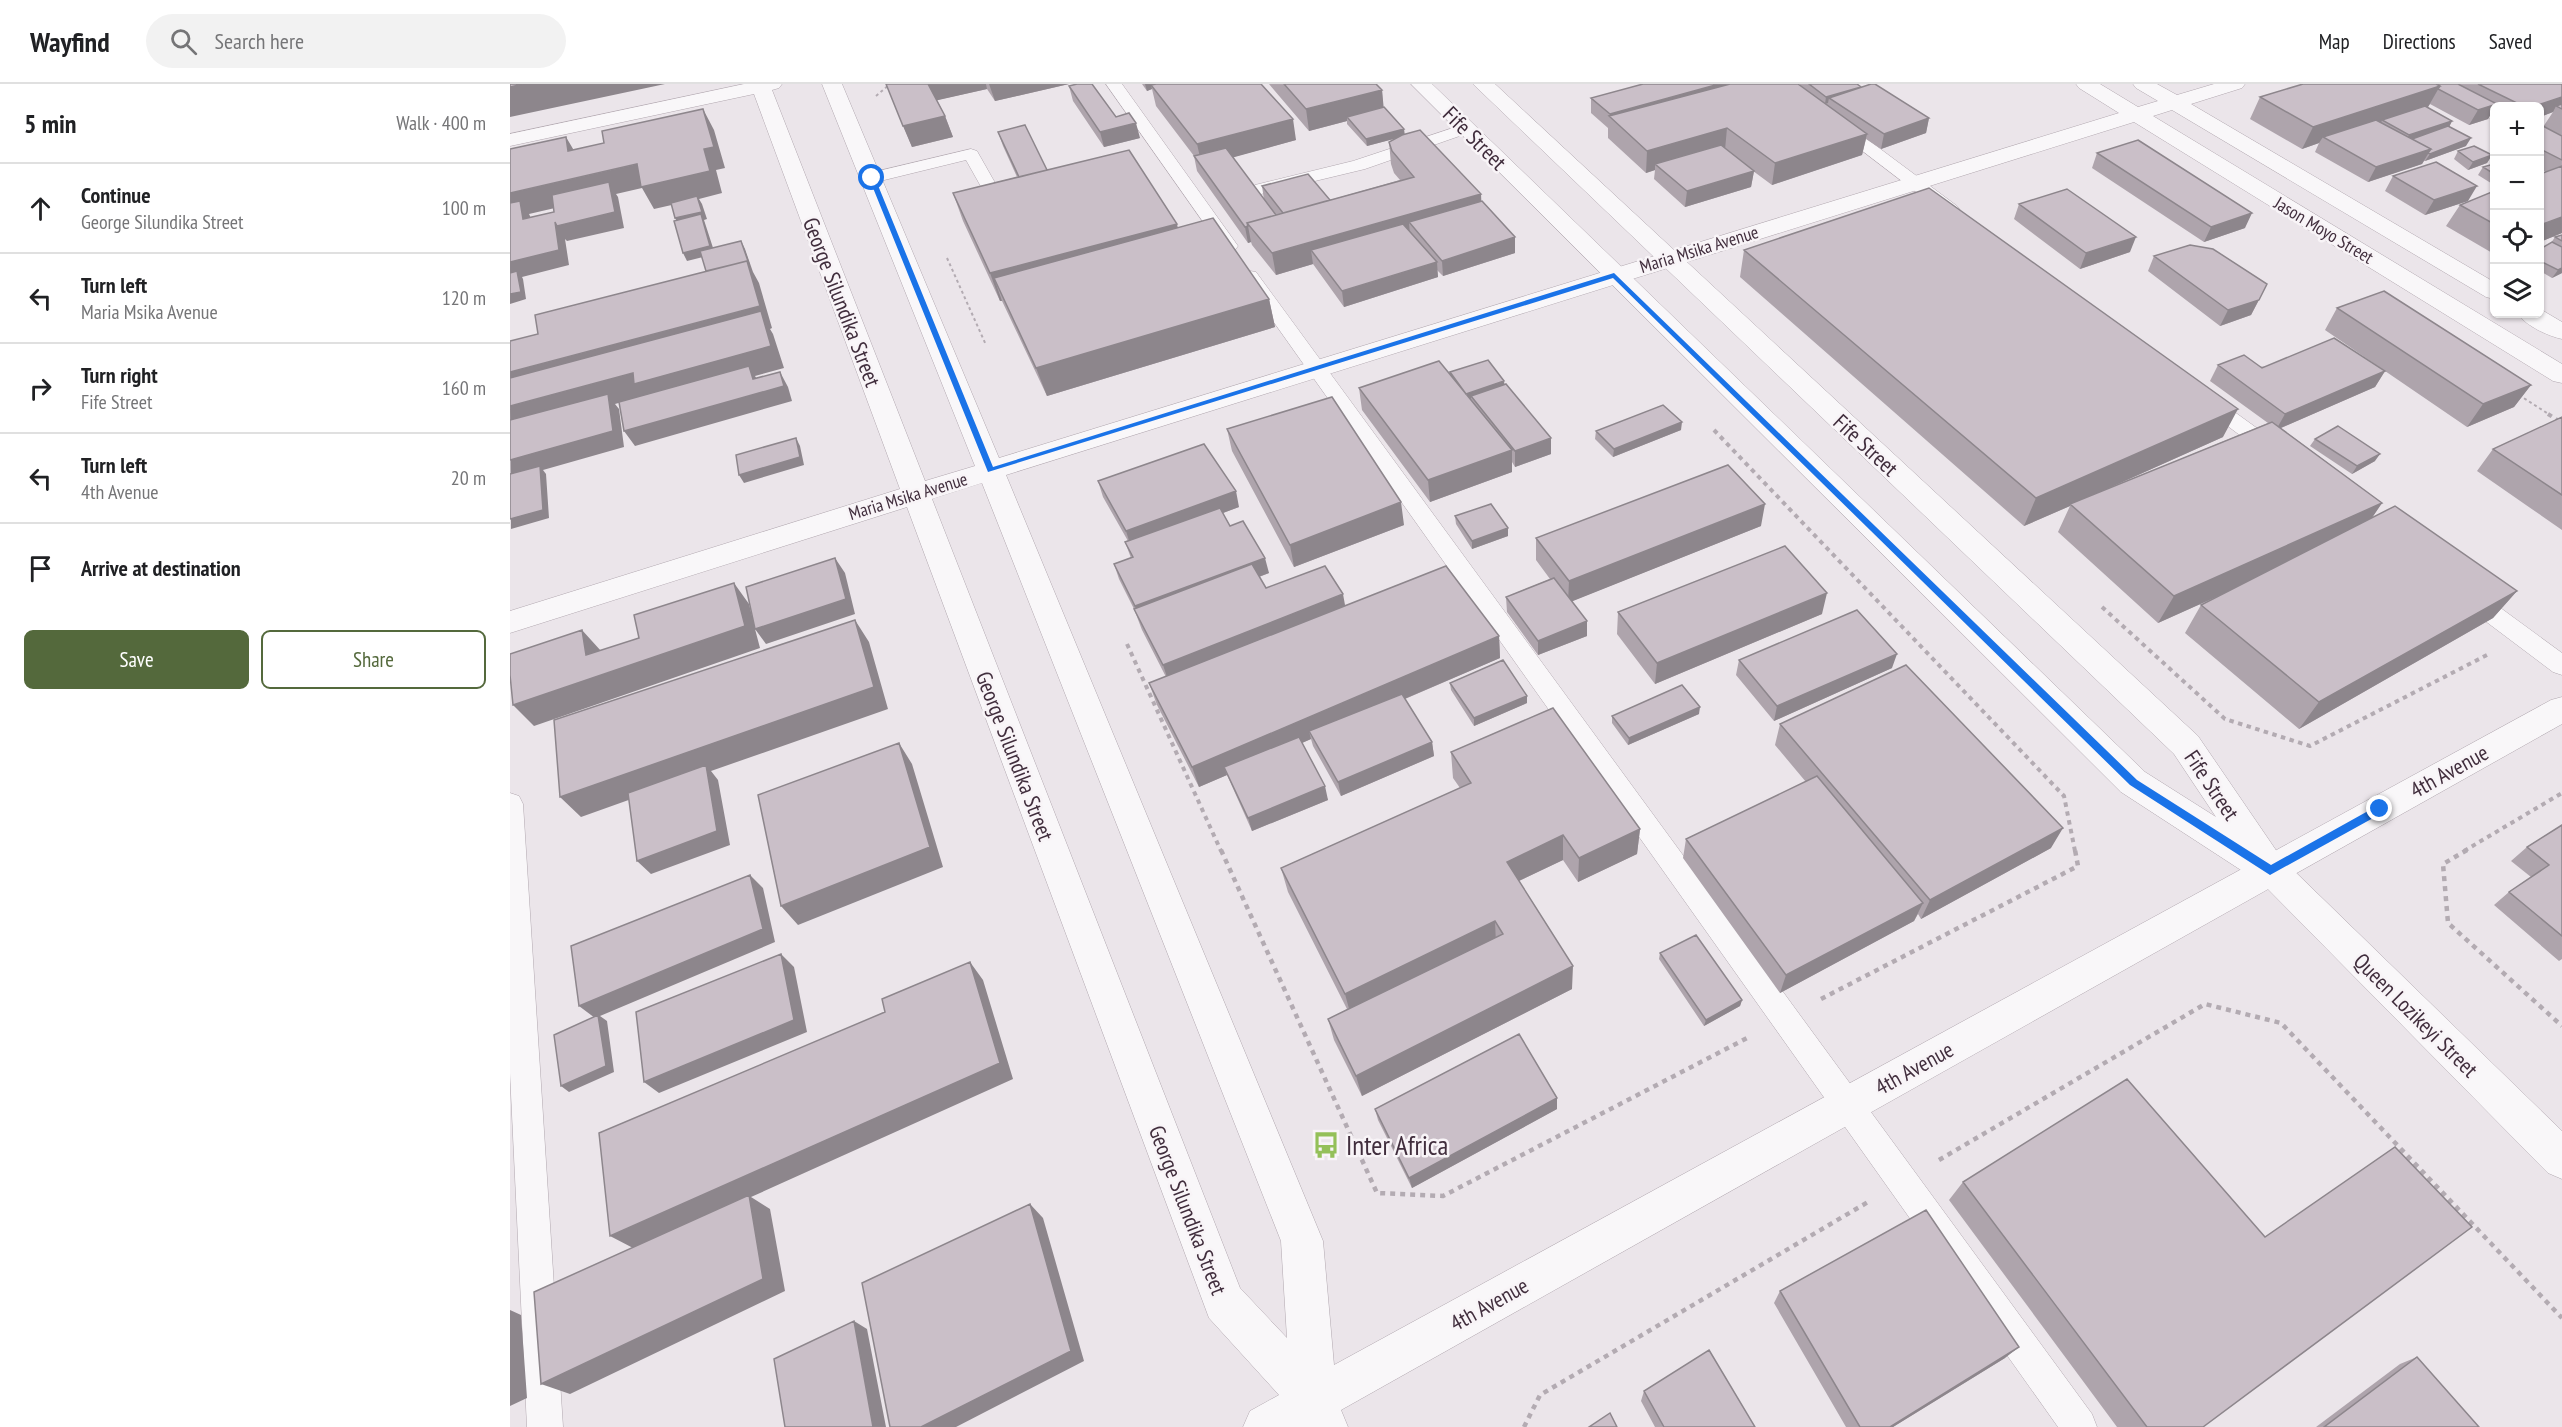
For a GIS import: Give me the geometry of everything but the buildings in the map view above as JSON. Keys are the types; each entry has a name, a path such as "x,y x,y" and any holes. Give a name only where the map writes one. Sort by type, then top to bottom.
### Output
{"street":[{"path":"832,84 991,470 1302,1241 1320,1413"},
{"name":"Fife Street","path":"1421,84 2133,783 2270,870"},
{"name":"Fife Street","path":"1483,84 2186,745 2270,870"},
{"name":"Jason Moyo Street","path":"2086,84 2562,375"},
{"name":"Jason Moyo Street","path":"2143,84 2490,290"},
{"name":"Maria Msika Avenue","path":"510,622 1614,275 2235,84"},
{"path":"510,140 764,85"},
{"name":"George Silundika Street","path":"764,85 915,494 1224,1303 1320,1413"},
{"path":"2537,318 2562,332"},
{"name":"4th Avenue","path":"1266,1427 1320,1413 1848,1104 2562,709"},
{"name":"Queen Lozikeyi Street","path":"2270,870 2562,1159"}],"lane":[{"path":"1114,84 2079,1427"},
{"path":"1783,84 1962,218"},
{"path":"2433,84 2490,113"},
{"path":"1261,189 1359,165 1465,129"},
{"path":"872,178 970,154 990,188"},
{"path":"2190,388 2294,466"},
{"path":"2456,587 2562,666"},
{"path":"510,804 545,1427"}],"path":[{"path":"1127,644 1377,1193 1443,1196 2078,866 2064,796 1714,430"},
{"path":"2095,601 2225,719 2310,746 2522,636"},
{"path":"2562,793 2443,864 2448,923 2562,1026"},
{"path":"1524,1427 1540,1395 2205,1004 2281,1023 2562,1318"}],"place":[{"name":"Inter Africa","path":"1326,1145"}],"route":[{"path":"872,178 991,470 1614,275 2133,783 2270,870 2380,809"}]}
